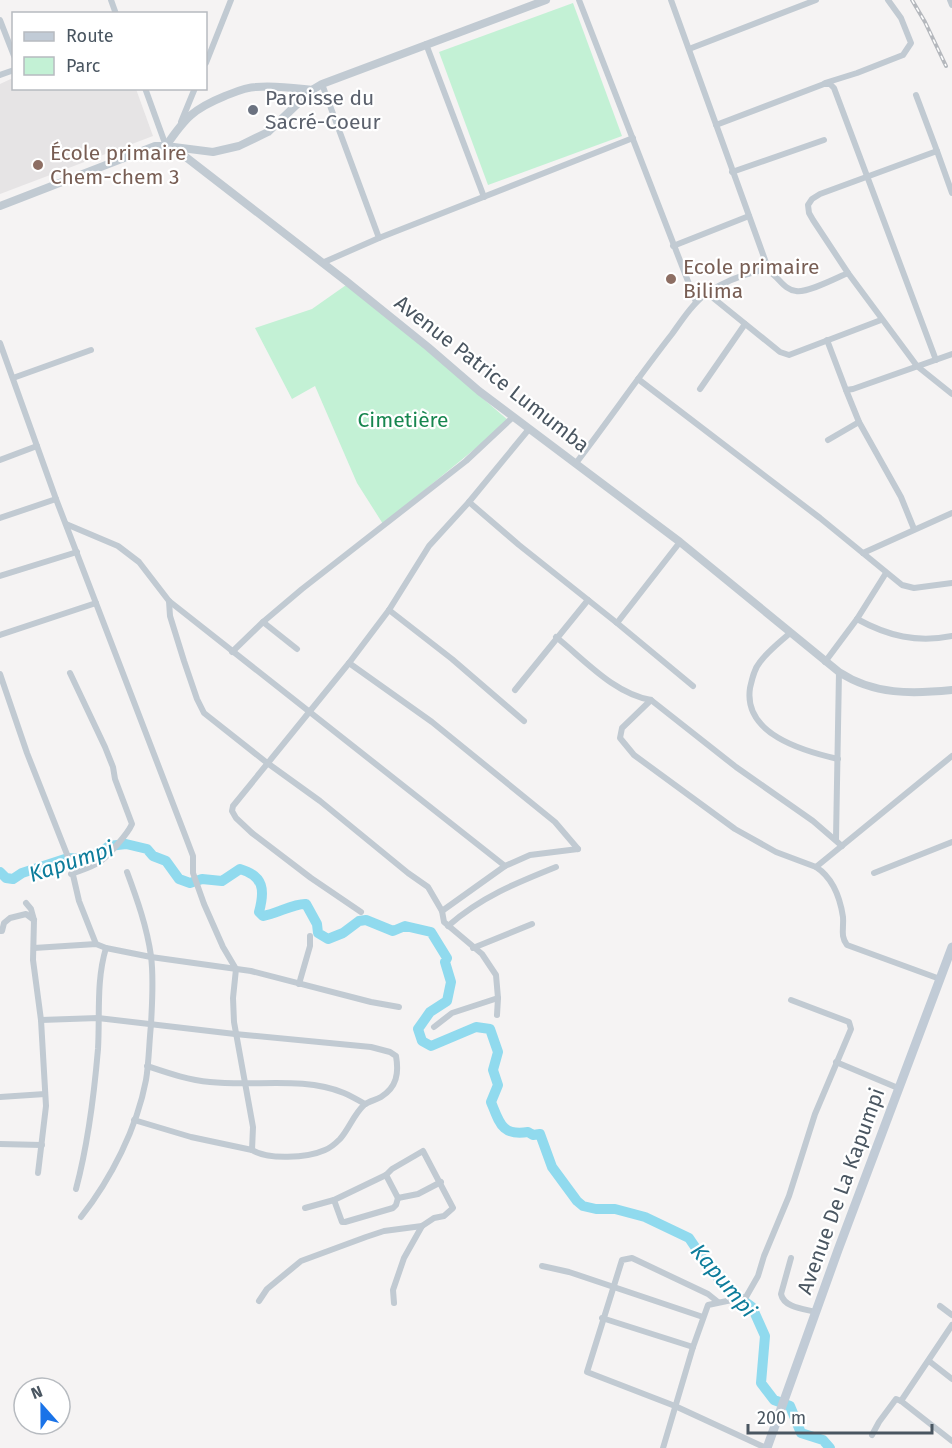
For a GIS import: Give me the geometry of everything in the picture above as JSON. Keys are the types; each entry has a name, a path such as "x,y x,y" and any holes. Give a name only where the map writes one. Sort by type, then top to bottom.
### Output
{"main road":[{"name":"Avenue De La Kapumpi","path":"767,1448 898,1088 952,947"}],"street":[{"path":"207,60 231,0"},
{"path":"0,206 155,146 213,152 239,146 268,132 312,90 322,84 546,0"},
{"path":"579,0 696,302"},
{"path":"671,0 769,271 786,287 796,291 805,290 848,273"},
{"path":"689,49 816,0"},
{"path":"716,125 903,55 911,44 908,33 888,0"},
{"path":"950,0 952,5"},
{"path":"0,20 1,28 12,52"},
{"path":"426,44 484,196"},
{"path":"322,84 379,238"},
{"path":"824,84 830,84 834,88 936,360"},
{"path":"166,146 180,126 197,109 253,87 312,90"},
{"path":"146,90 166,146"},
{"path":"180,126 194,90"},
{"path":"916,95 952,193"},
{"path":"322,263 379,238 633,138"},
{"path":"732,172 824,140"},
{"name":"Avenue Patrice Lumumba","path":"166,146 178,150 346,281 513,417 680,542 839,672 863,684 895,693 917,694 952,690"},
{"path":"937,151 820,194 808,205 813,220 881,320 917,366 952,394"},
{"path":"673,246 749,216"},
{"path":"576,463 696,302 707,293 756,272 769,271"},
{"path":"707,293 780,352 789,354 881,320"},
{"path":"700,389 745,324"},
{"path":"827,340 859,422 901,497 914,529"},
{"path":"0,343 66,524 193,856 193,873 199,891 223,947 236,969 232,998 235,1034 252,1128 252,1149"},
{"path":"13,378 91,350"},
{"path":"846,390 952,354"},
{"path":"638,380 902,585 914,588 952,583"},
{"path":"232,652 302,589 466,461 513,417"},
{"path":"828,440 859,422"},
{"path":"361,912 311,878 236,818 232,811 233,806 389,610 429,546 469,502 529,429"},
{"path":"0,460 38,446"},
{"path":"0,518 57,500"},
{"path":"469,502 693,687"},
{"path":"863,553 952,513"},
{"path":"66,524 118,546 138,562 169,601 505,866"},
{"path":"617,622 680,542"},
{"path":"0,576 77,552"},
{"path":"825,662 857,619 886,573"},
{"path":"515,690 588,600"},
{"path":"169,601 170,616 184,661 204,713 320,801 408,873 428,886 442,911 444,922 482,954 496,975 497,1015"},
{"path":"0,635 96,603"},
{"path":"389,610 524,721"},
{"path":"857,619 890,635 912,639 952,636"},
{"path":"263,622 297,650"},
{"path":"790,633 759,663 752,678 749,694 750,706 764,728 796,747 838,759"},
{"path":"556,637 621,690 635,697 651,700 736,767 836,839 842,846"},
{"path":"349,663 432,722 555,822 578,849 530,855 505,866 442,911"},
{"path":"836,839 839,672"},
{"path":"70,673 105,747 132,824 129,831 105,860 71,874"},
{"path":"0,674 27,753 70,862 78,901 96,944"},
{"path":"651,700 622,728 620,738 624,745 735,829 776,852 826,873 832,882 843,918 844,940 847,945 940,979"},
{"path":"816,867 952,756"},
{"path":"874,873 952,842"},
{"path":"448,926 465,911 496,892 556,867"},
{"path":"81,1217 105,1180 124,1144 141,1097 147,1066 151,1024 151,957 145,928 127,872"},
{"path":"26,903 32,909 34,920 33,960 41,1020 45,1094 45,1126 38,1173"},
{"path":"0,931 10,918 26,914 34,920"},
{"path":"473,948 532,924"},
{"path":"298,984 307,958 310,936"},
{"path":"34,948 96,944 151,957 236,969 399,1007"},
{"path":"76,1189 89,1128 98,1047 100,976 106,948"},
{"path":"434,1027 452,1013 498,998"},
{"path":"663,1448 708,1305 746,1298 758,1276 789,1196 815,1114 851,1029 849,1022 791,1000"},
{"path":"41,1020 98,1018 371,1047 396,1056 396,1083 381,1097 365,1104 340,1138 326,1150 309,1155 260,1155 252,1149 191,1137 134,1120"},
{"path":"836,1062 898,1088"},
{"path":"147,1066 191,1080 312,1085 344,1092 365,1104"},
{"path":"0,1097 45,1094"},
{"path":"0,1144 42,1145"},
{"path":"259,1301 267,1289 301,1261 366,1236 422,1226 434,1218 444,1216 453,1208 423,1151 386,1175 334,1200 306,1208"},
{"path":"334,1200 342,1222 393,1208 398,1198 386,1175"},
{"path":"398,1198 418,1194 441,1182"},
{"path":"394,1303 393,1290 404,1258 422,1226"},
{"path":"718,1302 708,1294 632,1258 622,1260 587,1371 675,1406 767,1448"},
{"path":"791,1258 782,1300 787,1304 816,1312"},
{"path":"542,1266 704,1317"},
{"path":"940,1306 952,1315"},
{"path":"602,1318 693,1347"},
{"path":"901,1401 952,1325"},
{"path":"928,1361 952,1379"},
{"path":"872,1435 896,1399 952,1441"}],"shaded area":[{"name":"École primaire Chem-chem 3","path":"12,78 12,90 136,90 153,136 0,194 0,84"}],"green space":[{"path":"573,3 622,136 488,185 439,52"},
{"name":"Cimetière","path":"349,283 509,421 383,524 357,483 315,386 292,399 255,328 312,309"}],"waterway":[{"name":"Kapumpi","path":"0,872 6,878 13,879 22,873 68,858 83,859 98,854 109,846 126,844 147,849 153,856 166,861 179,879 190,883 202,879 222,881 240,869 248,872 261,885 262,897 259,912 263,916 306,904 317,924 318,933 328,939 343,933 359,921 366,920 393,931 405,926 431,932 447,958 445,962 451,982 447,1001 430,1012 418,1029 422,1041 431,1046 476,1027 490,1029 498,1052 493,1070 498,1085 491,1102 503,1127 513,1132 540,1134 552,1167 583,1206 615,1209 645,1217 689,1238 710,1269 728,1289 752,1307 765,1336 761,1383 774,1400 790,1406 801,1433 823,1440 830,1448"}],"railway":[{"path":"912,0 946,66"}],"place":[{"name":"Paroisse du Sacré-Coeur","path":"253,110"},
{"name":"École primaire Chem-chem 3","path":"38,165"},
{"name":"Ecole primaire Bilima","path":"671,279"}]}
